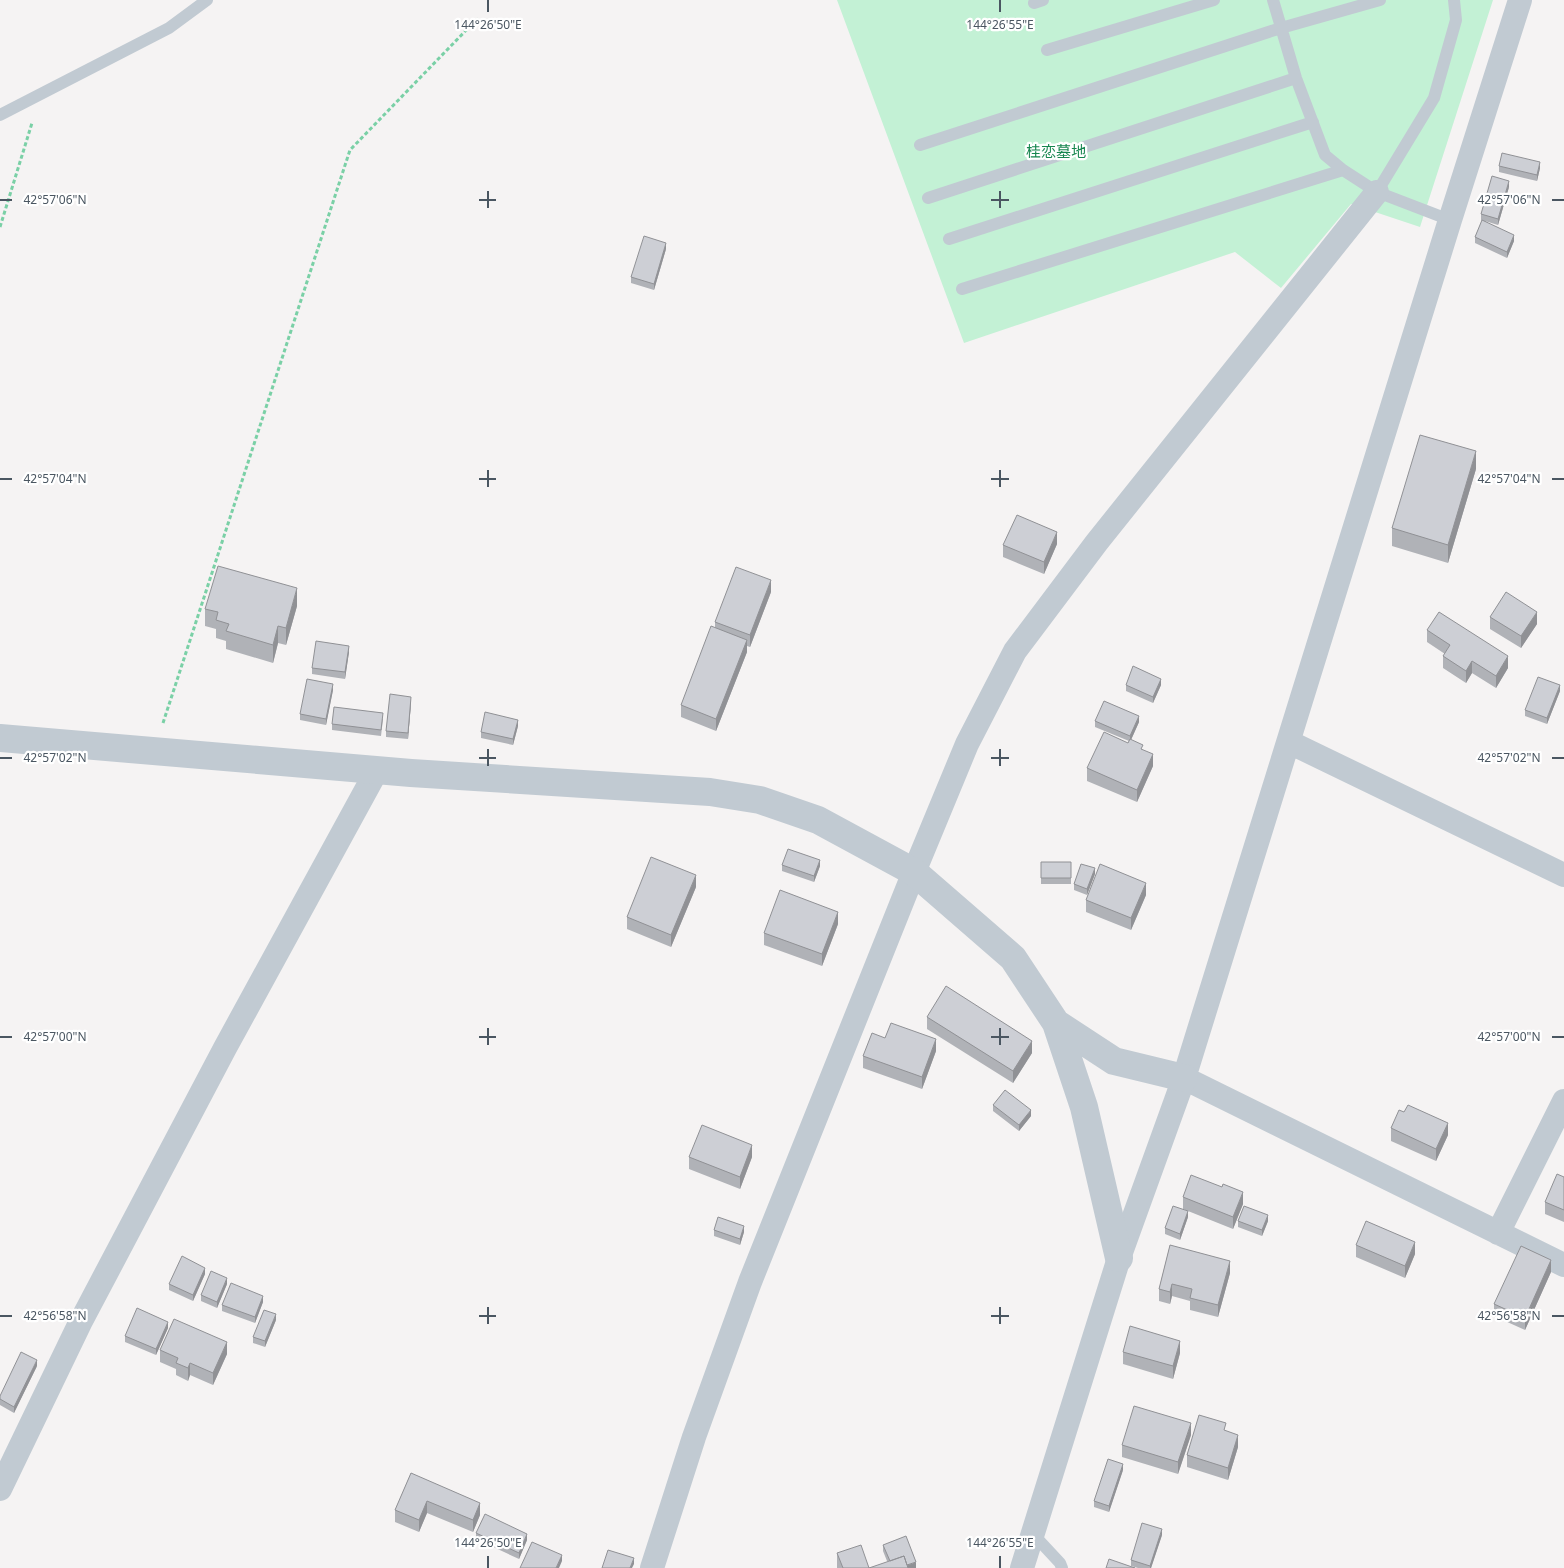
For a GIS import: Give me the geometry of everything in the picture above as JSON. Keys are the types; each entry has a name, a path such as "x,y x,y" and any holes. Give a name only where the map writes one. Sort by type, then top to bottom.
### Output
{"street":[{"path":"1022,1568 1120,1258 1184,1078 1520,0"},
{"path":"652,1568 694,1437 750,1282 967,744 1015,651 1097,542 1376,192"},
{"path":"0,738 377,770 710,792 760,800 818,820 914,872 1013,958 1056,1022 1084,1107 1120,1258"},
{"path":"1289,742 1564,875"},
{"path":"0,1489 80,1323 225,1048 377,770"},
{"path":"1056,1022 1114,1061 1184,1078 1564,1265"},
{"path":"1498,1233 1564,1101"}],"lane":[{"path":"0,115 41,96 169,28 207,0"},
{"path":"1047,50 1214,0"},
{"path":"1273,0 1296,78 1325,155 1343,170 1376,192 1450,220"},
{"path":"920,145 1281,28 1380,0"},
{"path":"1376,192 1434,98 1456,20 1454,0"},
{"path":"928,198 1296,78"},
{"path":"949,239 1313,122"},
{"path":"962,290 1343,170"},
{"path":"1033,1534 1060,1563 1062,1568"}],"path":[{"path":"154,751 350,150 478,18"},
{"path":"0,227 41,96"}],"green space":[{"name":"桂恋墓地","path":"837,0 1493,0 1420,227 1351,204 1281,288 1235,252 964,343"}],"building":[{"path":"1502,153 1540,162 1537,175 1499,166"},
{"path":"1492,176 1509,181 1498,219 1481,214"},
{"path":"1482,220 1514,235 1507,252 1475,237"},
{"path":"644,236 666,243 654,284 631,277"},
{"path":"1420,435 1476,451 1448,545 1392,528"},
{"path":"1017,515 1057,532 1044,562 1003,545"},
{"path":"218,566 297,588 286,628 278,626 273,645 226,631 229,624 216,620 218,612 205,609"},
{"path":"736,567 771,580 750,635 715,622"},
{"path":"1506,592 1537,612 1521,636 1490,617"},
{"path":"1439,612 1508,656 1496,676 1472,661 1466,671 1443,656 1450,645 1427,630"},
{"path":"711,626 747,640 716,719 681,705"},
{"path":"316,641 349,646 345,672 312,668"},
{"path":"1133,666 1161,679 1153,697 1126,685"},
{"path":"1538,677 1560,685 1547,718 1525,710"},
{"path":"307,679 333,684 326,719 300,714"},
{"path":"390,694 411,697 408,733 386,731"},
{"path":"1104,701 1139,716 1130,736 1095,721"},
{"path":"334,707 383,713 381,730 332,724"},
{"path":"485,712 518,720 513,739 481,732"},
{"path":"1104,732 1128,743 1130,739 1143,745 1141,749 1153,754 1137,790 1087,768"},
{"path":"788,849 820,860 814,876 782,865"},
{"path":"651,857 696,875 671,935 627,917"},
{"path":"1041,862 1071,862 1071,878 1041,878"},
{"path":"1081,864 1095,868 1087,889 1074,884"},
{"path":"1100,864 1146,883 1131,918 1086,900"},
{"path":"780,890 838,912 822,954 764,933"},
{"path":"946,986 1032,1041 1013,1071 927,1017"},
{"path":"891,1023 936,1039 922,1077 863,1056 872,1033 885,1038"},
{"path":"1005,1090 1031,1110 1019,1125 993,1105"},
{"path":"1408,1105 1448,1123 1436,1149 1391,1128 1399,1110 1404,1112"},
{"path":"702,1125 752,1145 740,1177 689,1157"},
{"path":"1557,1174 1564,1177 1564,1210 1545,1202"},
{"path":"1191,1175 1222,1187 1223,1184 1243,1192 1233,1217 1183,1197"},
{"path":"1173,1206 1188,1211 1180,1234 1165,1228"},
{"path":"1244,1206 1268,1215 1262,1230 1238,1221"},
{"path":"718,1217 744,1226 740,1239 714,1230"},
{"path":"1366,1221 1415,1242 1405,1266 1356,1245"},
{"path":"1170,1245 1230,1261 1218,1305 1190,1298 1192,1289 1172,1284 1170,1292 1159,1289"},
{"path":"1521,1246 1551,1260 1525,1318 1494,1304"},
{"path":"182,1256 205,1268 193,1295 169,1284"},
{"path":"211,1271 227,1278 217,1302 201,1295"},
{"path":"231,1283 263,1296 255,1317 222,1305"},
{"path":"137,1308 168,1322 156,1349 125,1336"},
{"path":"264,1310 276,1314 265,1341 253,1337"},
{"path":"174,1319 227,1342 213,1373 190,1363 188,1368 176,1363 178,1358 160,1350"},
{"path":"1130,1326 1180,1341 1173,1366 1123,1352"},
{"path":"21,1352 37,1360 14,1407 0,1399 0,1396"},
{"path":"1134,1406 1191,1423 1178,1462 1122,1445"},
{"path":"1199,1415 1226,1423 1224,1430 1238,1435 1228,1468 1187,1455"},
{"path":"1108,1459 1123,1464 1109,1506 1094,1501"},
{"path":"411,1473 480,1503 473,1520 427,1501 419,1520 395,1510"},
{"path":"485,1514 527,1534 519,1553 476,1533"},
{"path":"1142,1523 1162,1529 1150,1566 1131,1560"},
{"path":"906,1536 916,1562 907,1565 904,1556 890,1561 883,1545"},
{"path":"532,1542 562,1555 556,1568 520,1568"},
{"path":"861,1545 869,1568 843,1568 837,1553"},
{"path":"608,1550 634,1558 630,1568 602,1568"},
{"path":"904,1556 908,1568 869,1568"},
{"path":"1109,1559 1135,1568 1106,1568"}]}
